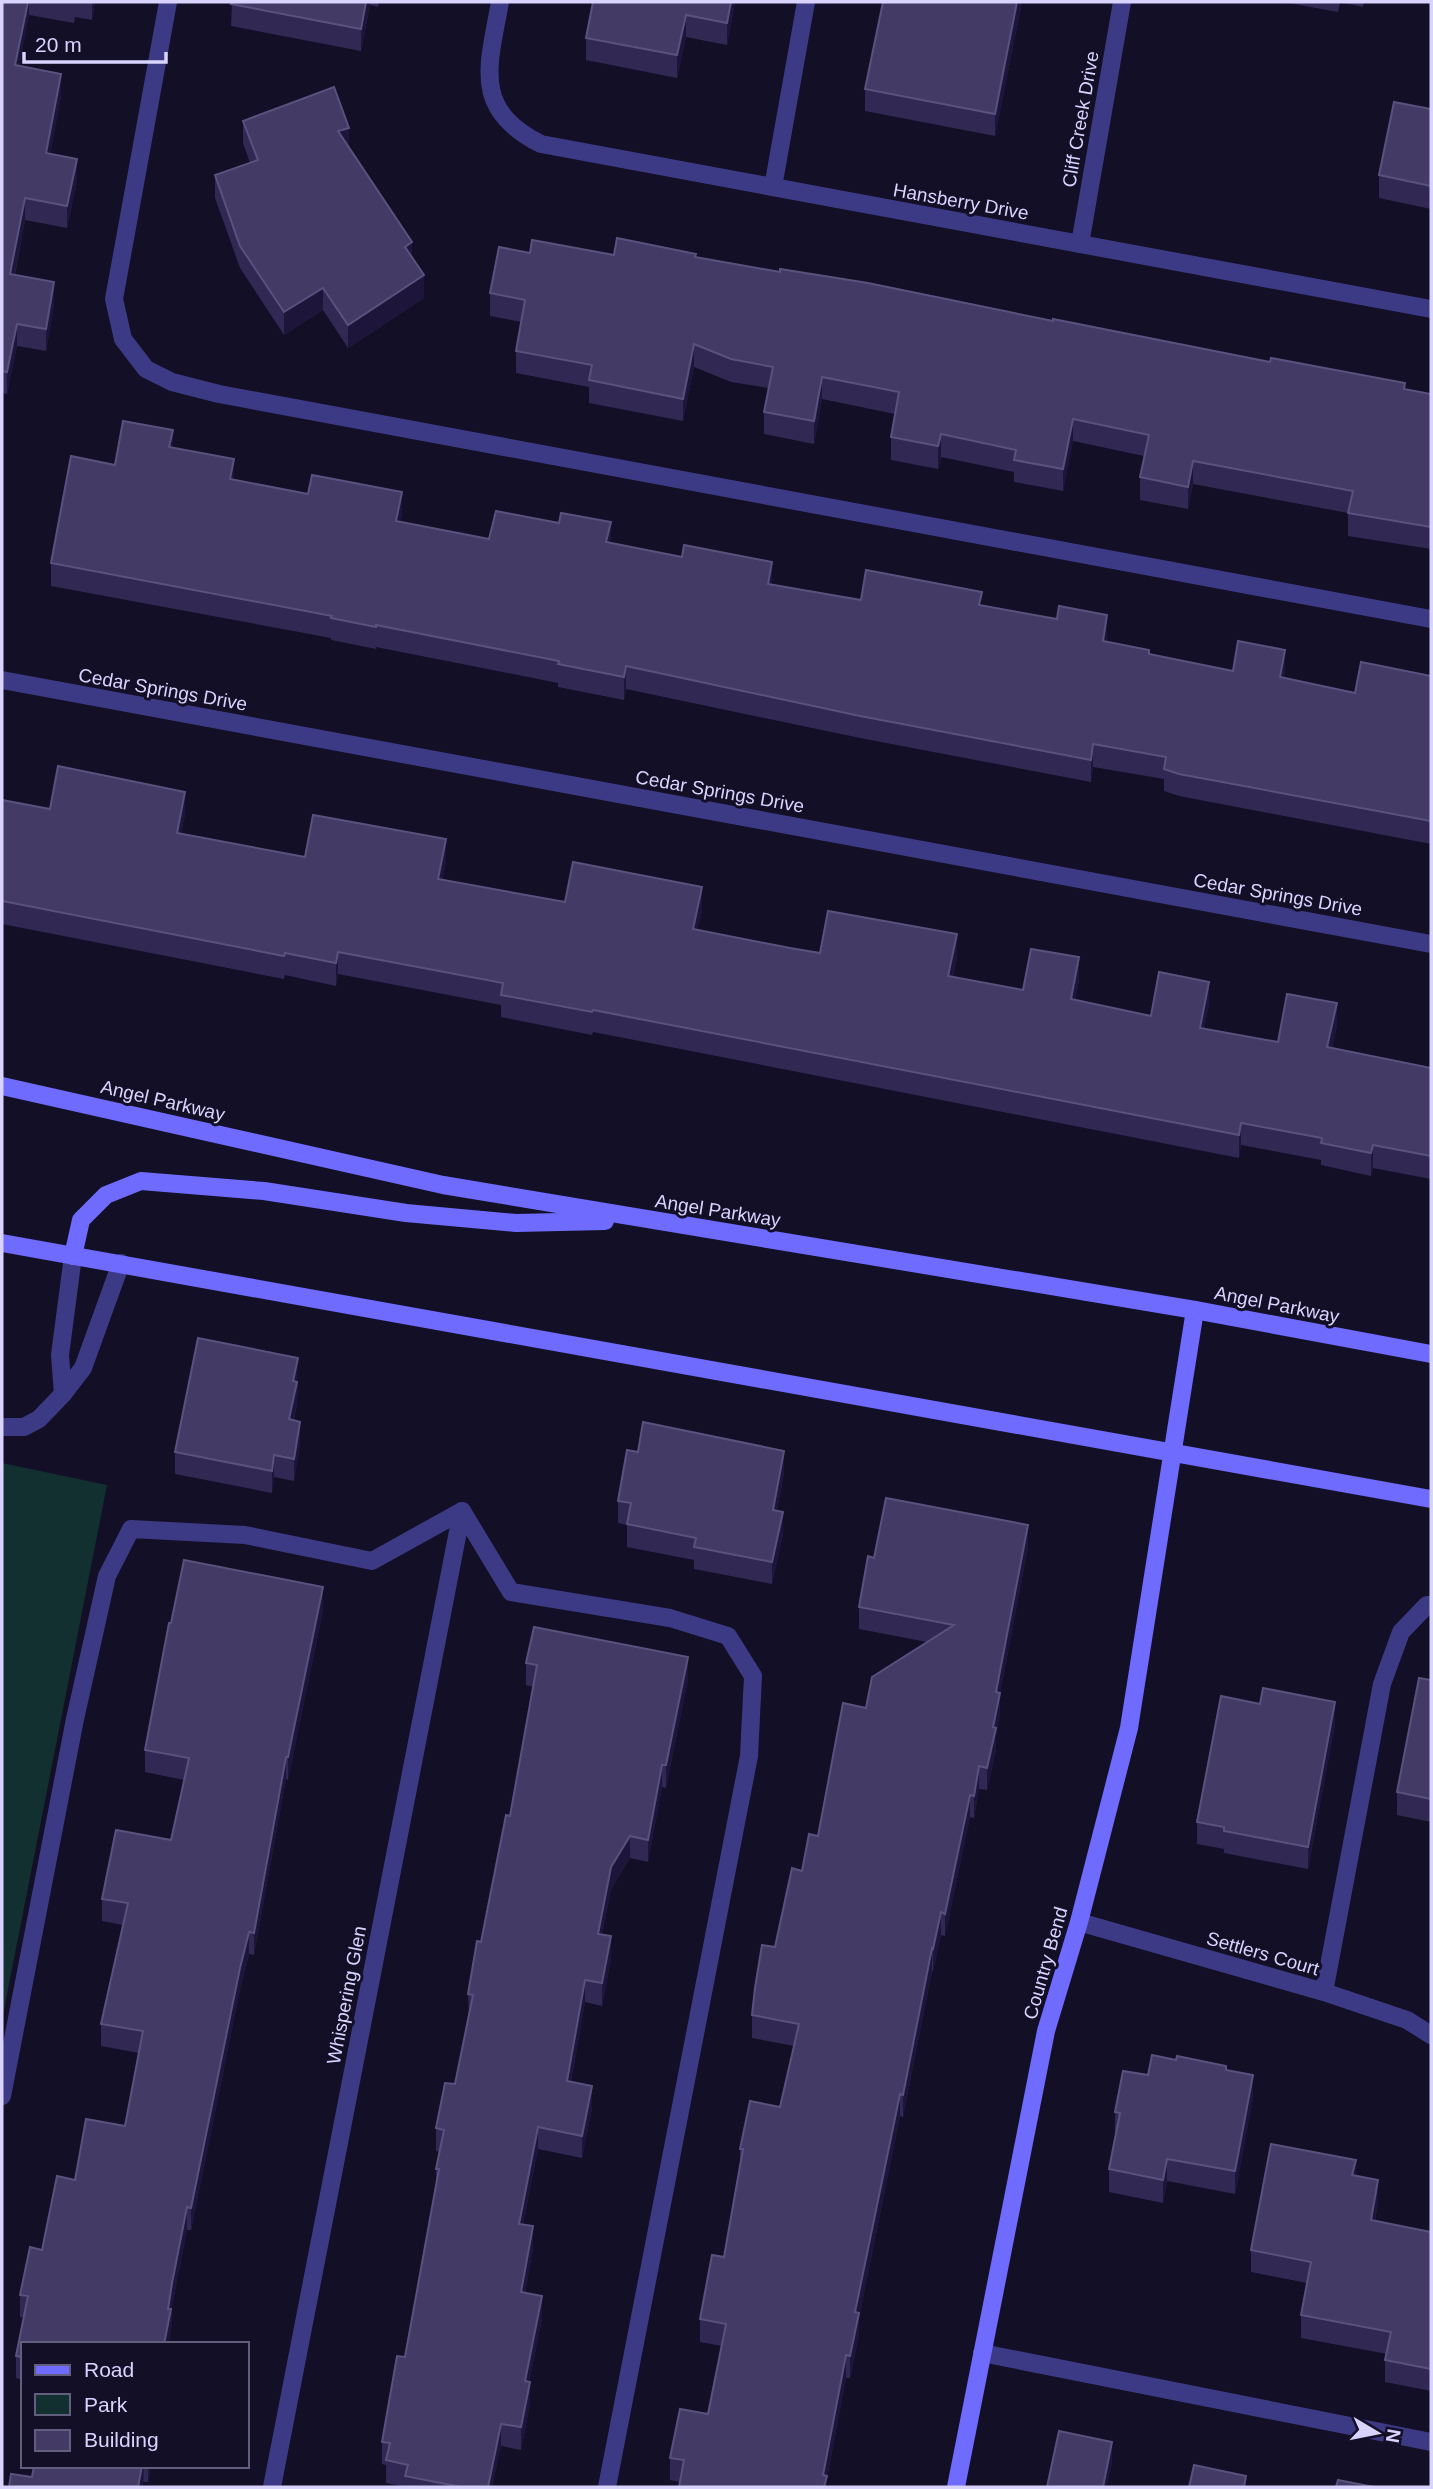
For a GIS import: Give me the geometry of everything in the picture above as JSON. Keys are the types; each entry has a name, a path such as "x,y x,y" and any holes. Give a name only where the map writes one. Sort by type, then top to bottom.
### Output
{"main road":[{"name":"Angel Parkway","path":"2,1086 443,1185 1195,1310 1431,1354"},
{"path":"73,1256 81,1220 106,1195 141,1181 264,1191 406,1213 516,1223 643,1219"},
{"path":"2,1243 1431,1499"},
{"name":"Country Bend","path":"956,2487 1046,2031 1079,1922 1129,1728 1195,1310"}],"street":[{"path":"168,2 114,299 123,339 146,369 172,382 219,394 1431,619"},
{"name":"Hansberry Drive","path":"500,2 488,70 491,94 498,108 519,133 541,144 1431,309"},
{"path":"773,187 806,2"},
{"name":"Cliff Creek Drive","path":"1080,244 1122,2"},
{"name":"Cedar Springs Drive","path":"2,680 1431,944"},
{"path":"63,1394 60,1356 73,1256"},
{"path":"2,1427 24,1427 39,1419 83,1368 121,1263"},
{"path":"2,2096 75,1719 104,1589 107,1576 131,1529 245,1535 372,1561 462,1511 511,1592 670,1618 729,1636 753,1676 749,1756 607,2487"},
{"name":"Whispering Glen","path":"272,2487 462,1511"},
{"path":"1324,1992 1382,1684 1401,1632 1427,1605 1431,1605"},
{"name":"Settlers Court","path":"1079,1922 1324,1992 1407,2020 1431,2035"},
{"path":"982,2353 1431,2442"}],"green space":[{"path":"2,1463 107,1485 2,2020"}],"building":[{"path":"2,2 28,2 15,65 61,74 46,153 77,159 67,206 25,198 10,274 54,282 46,329 17,324 7,372 2,371"},
{"path":"366,2 361,29 231,4"},
{"path":"593,2 731,2 727,23 686,15 677,55 586,38"},
{"path":"883,2 1017,2 995,114 865,89"},
{"path":"334,87 349,128 338,131 412,242 405,247 424,275 348,325 323,288 284,312 240,246 215,175 258,160 243,121"},
{"path":"1394,102 1431,109 1431,186 1379,175"},
{"path":"617,238 696,254 695,257 780,272 780,269 868,283 1270,362 1271,358 1405,383 1404,389 1431,394 1431,527 1348,513 1353,491 1193,461 1188,487 1140,477 1149,435 1073,419 1063,469 1014,460 1016,450 941,434 938,446 891,437 899,392 822,377 814,421 764,412 773,367 731,359 694,344 683,399 589,380 592,365 516,351 525,300 490,293 499,247 530,253 532,240 614,255"},
{"path":"123,421 173,430 169,447 234,459 230,479 308,494 312,475 402,492 396,521 489,539 496,511 559,523 561,513 611,522 606,542 682,557 684,545 772,562 768,584 861,600 866,570 982,592 979,605 1057,619 1059,606 1107,615 1103,641 1149,650 1149,654 1233,671 1238,641 1285,650 1280,677 1355,693 1361,662 1431,676 1431,821 1179,774 1164,769 1166,757 1093,744 1091,760 860,716 626,666 624,677 558,664 559,661 51,563 71,456 115,465"},
{"path":"58,766 185,792 177,833 305,857 313,815 446,839 438,879 565,902 573,862 702,887 693,929 790,948 820,953 828,911 957,934 948,976 1023,990 1031,949 1079,957 1071,999 1151,1016 1159,972 1209,982 1200,1028 1278,1042 1287,994 1337,1003 1327,1047 1431,1068 1431,1156 1373,1145 1371,1153 1321,1143 1322,1138 1241,1123 1239,1135 593,1010 592,1012 501,995 503,983 338,952 336,963 285,953 284,956 2,901 2,800 50,809"},
{"path":"198,1338 298,1358 293,1381 297,1382 289,1419 300,1422 294,1459 274,1455 272,1471 175,1452"},
{"path":"643,1422 784,1451 773,1510 783,1512 772,1562 694,1547 696,1538 627,1524 631,1503 618,1501 627,1450 638,1452"},
{"path":"886,1498 1028,1525 996,1692 1000,1693 993,1727 996,1728 987,1768 979,1766 974,1796 970,1795 945,1914 941,1912 932,1948 855,2312 859,2313 850,2356 846,2355 823,2475 827,2476 824,2487 679,2487 684,2460 670,2458 680,2409 708,2414 726,2324 700,2319 712,2255 724,2257 750,2101 780,2107 799,2024 752,2015 762,1945 775,1947 792,1868 802,1871 809,1834 818,1836 843,1703 866,1708 872,1677 954,1625 859,1607 868,1556 874,1558"},
{"path":"184,1560 323,1587 286,1757 254,1933 249,1932 240,1968 191,2208 187,2207 172,2283 168,2309 171,2309 164,2342 21,2342 21,2357 16,2356 28,2296 20,2295 30,2247 42,2250 57,2176 75,2180 86,2119 125,2126 143,2031 101,2024 128,1903 102,1899 116,1830 171,1840 189,1758 145,1750"},
{"path":"534,1627 688,1657 666,1765 662,1765 648,1840 630,1836 611,1867 598,1934 611,1936 602,1983 585,1980 567,2081 592,2086 582,2136 538,2127 519,2224 533,2226 521,2292 542,2296 525,2381 530,2382 521,2427 501,2424 488,2487 461,2487 405,2476 408,2465 386,2460 390,2443 382,2442 397,2356 405,2357 439,2169 436,2169 444,2130 436,2128 445,2083 455,2084 473,1995 468,1994 477,1941 481,1942 506,1815 510,1816 537,1665 526,1663"},
{"path":"1419,1678 1431,1680 1431,1799 1397,1792"},
{"path":"1263,1688 1335,1702 1308,1847 1224,1831 1224,1827 1197,1822 1221,1696 1260,1704"},
{"path":"1152,2055 1176,2060 1177,2056 1226,2066 1226,2070 1253,2075 1235,2171 1167,2159 1163,2180 1109,2169 1120,2113 1115,2112 1123,2071 1148,2075"},
{"path":"1271,2144 1356,2160 1352,2175 1378,2180 1371,2220 1431,2232 1431,2369 1385,2360 1391,2332 1301,2315 1311,2262 1251,2250"},
{"path":"1059,2431 1112,2442 1103,2487 1047,2487"},
{"path":"1194,2465 1246,2476 1244,2487 1189,2487"},
{"path":"34,2468 142,2468 138,2487 9,2487 11,2474 32,2477"},
{"path":"1338,2480 1374,2487 1336,2487"}]}
